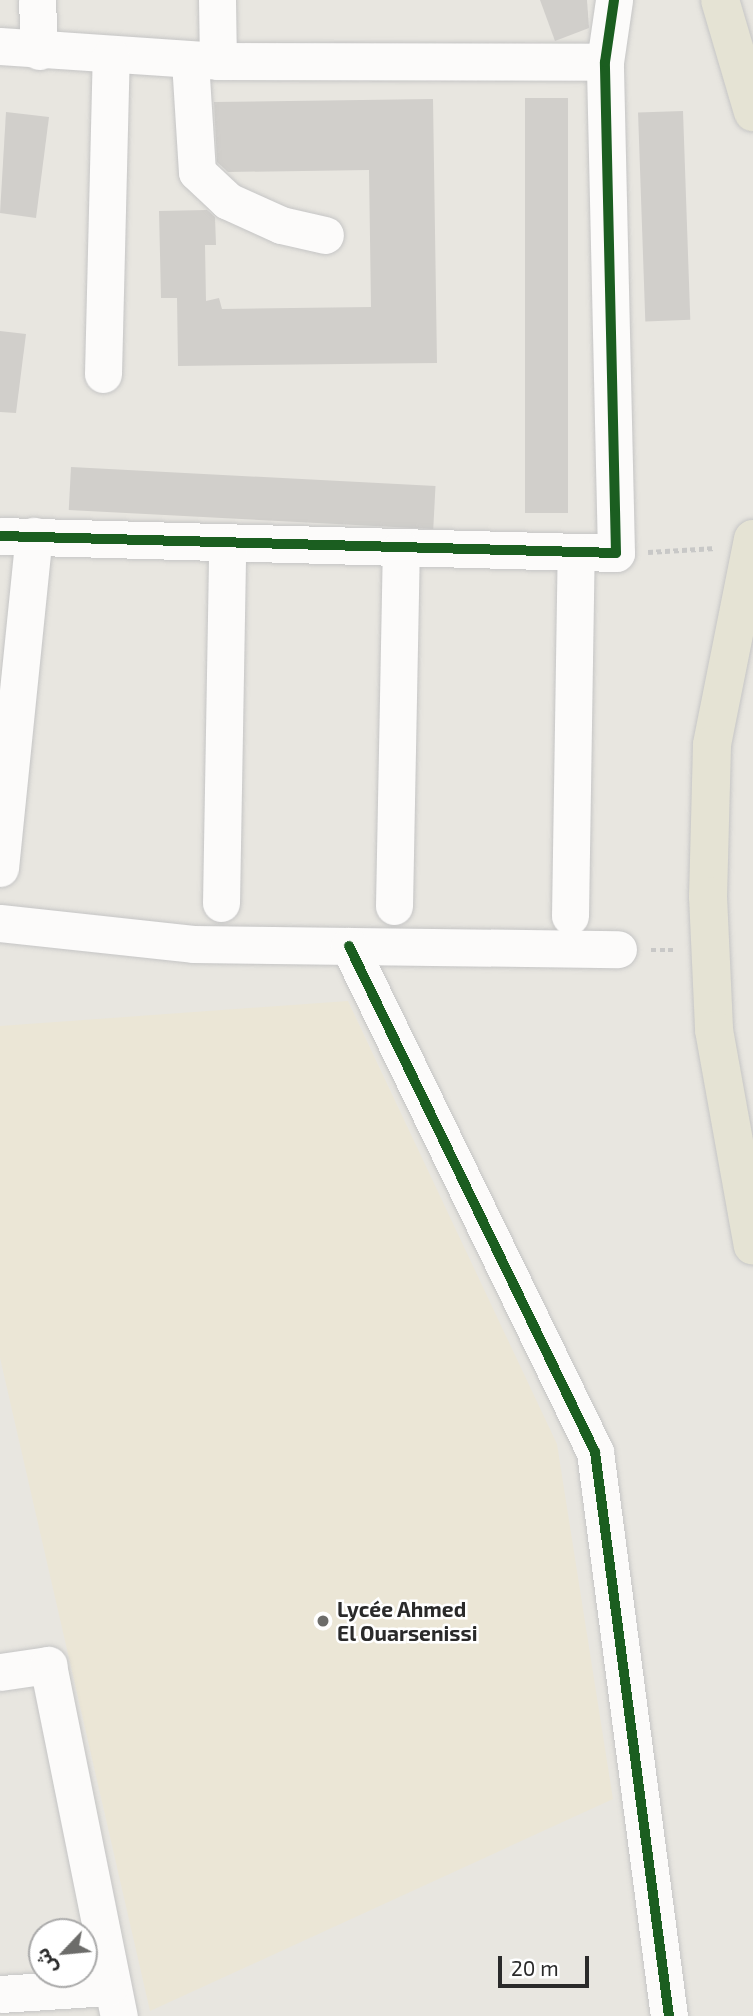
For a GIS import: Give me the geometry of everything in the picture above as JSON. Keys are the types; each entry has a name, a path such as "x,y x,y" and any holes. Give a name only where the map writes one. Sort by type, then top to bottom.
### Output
{"main road":[{"path":"720,0 753,112"},
{"path":"752,542 712,745 711,952 714,1030 753,1246"}],"street":[{"path":"37,0 39,51"},
{"path":"217,0 204,61 197,172 228,201 281,225 325,235"},
{"path":"0,868 17,536 228,546 616,553 605,62 614,0"},
{"path":"0,47 204,61 605,62"},
{"path":"103,374 111,56"},
{"path":"222,903 228,546"},
{"path":"394,906 401,549"},
{"path":"570,916 576,553"},
{"path":"0,923 193,944 618,948"},
{"path":"349,946 596,1452 669,2016"},
{"path":"0,1672 48,1665 114,2001 0,1994"}],"path":[{"path":"616,553 752,542"},
{"path":"618,948 711,952"}],"shaded area":[{"name":"Lycée Ahmed El Ouarsenissi","path":"348,1001 557,1444 613,1799 150,2011 0,1358 0,1026"}],"building":[{"path":"540,0 587,0 589,28 555,41"},
{"path":"525,98 568,98 568,513 525,513"},
{"path":"433,99 437,363 178,366 177,298 161,298 159,211 207,210 215,217 216,245 205,245 206,301 219,298 222,309 371,307 369,170 228,172 217,162 214,102"},
{"path":"683,111 690,320 645,321 638,113"},
{"path":"6,112 49,117 36,218 0,213"},
{"path":"0,331 26,334 16,413 0,412"},
{"path":"71,467 435,486 433,529 69,510"}],"cycle path":[{"path":"0,536 616,553 605,62 614,0"},
{"path":"349,946 595,1452 669,2016"}],"place":[{"name":"Lycée Ahmed El Ouarsenissi","path":"323,1621"}]}
